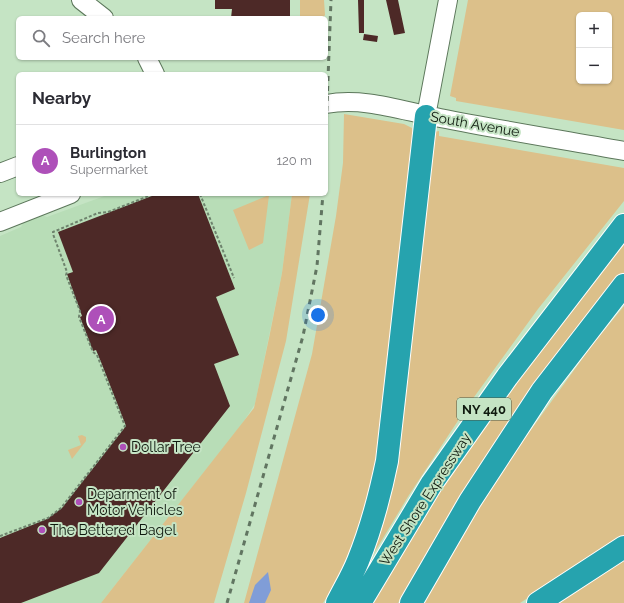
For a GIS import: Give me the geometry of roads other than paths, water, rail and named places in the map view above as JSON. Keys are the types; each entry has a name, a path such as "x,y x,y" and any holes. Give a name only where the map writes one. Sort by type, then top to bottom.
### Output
{"highway":[{"path":"337,603 357,563 369,530 379,497 387,460 426,116"},
{"name":"West Shore Expressway","path":"360,603 432,483 507,377 624,225"},
{"name":"NY 440","path":"411,603 470,501 538,398 624,285"},
{"path":"538,603 624,548"}],"street":[{"path":"81,0 101,16"},
{"path":"426,116 448,0"},
{"path":"148,60 154,72"},
{"name":"South Avenue","path":"328,104 352,102 385,105 426,116 617,150"},
{"path":"0,173 16,167"},
{"path":"0,222 66,196"}],"water":[{"path":"268,572 271,590 265,603 249,603 255,585"}],"railway":[{"path":"328,79 331,0"},
{"path":"227,603 303,336 317,266 323,196"}],"place":[{"name":"Burlington","path":"101,319"},
{"name":"Dollar Tree","path":"123,447"},
{"name":"Deparment of Motor Vehicles","path":"79,502"},
{"name":"The Bettered Bagel","path":"42,530"}]}
